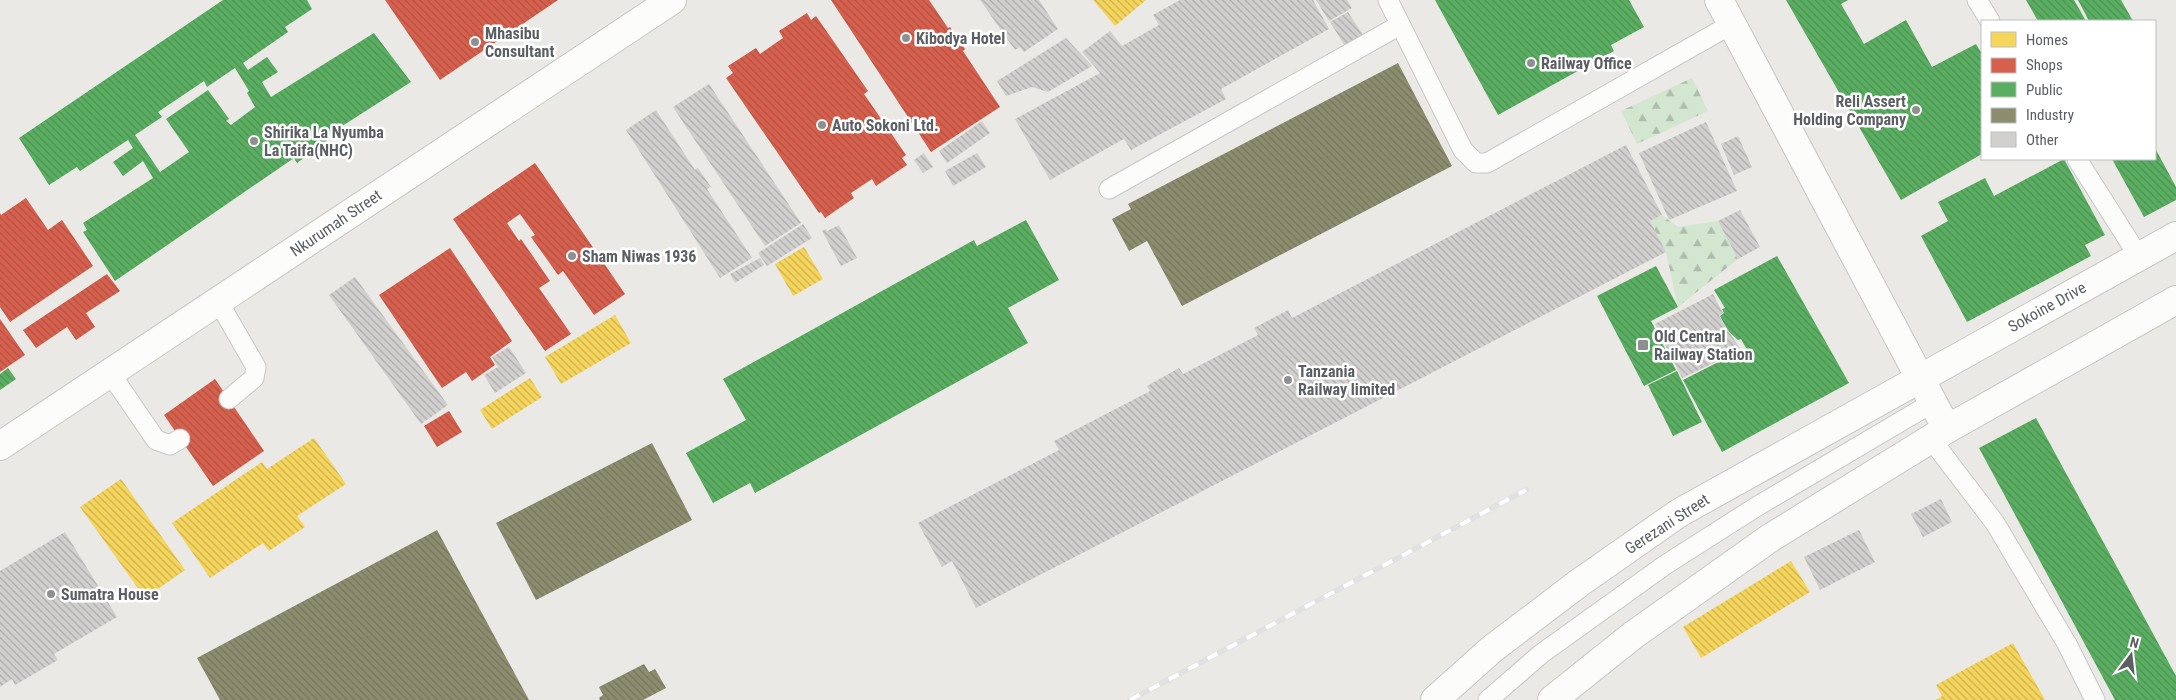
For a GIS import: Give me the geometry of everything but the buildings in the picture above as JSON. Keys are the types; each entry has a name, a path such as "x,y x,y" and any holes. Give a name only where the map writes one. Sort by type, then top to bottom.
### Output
{"main road":[{"name":"Nkurumah Street","path":"0,446 672,0"},
{"path":"1719,0 1932,403 1939,434"},
{"name":"Sokoine Drive","path":"1919,378 2176,236"},
{"path":"1552,700 1632,636 1770,538 1939,434 2176,300"},
{"name":"Gerezani Street","path":"1435,700 1492,649 1578,583 1678,513 1919,378"}],"lane":[{"path":"1388,0 1463,150 1476,163 1487,163 1732,24"},
{"path":"1977,0 1989,20"},
{"path":"1109,189 1400,25"},
{"path":"2078,160 2139,257"},
{"path":"218,301 256,366 254,378 229,399"},
{"path":"110,373 156,440 170,445 180,439"},
{"path":"1488,700 1540,654 1665,565 1756,507 1932,403"},
{"path":"1939,434 2067,644 2094,700"}],"green space":[{"path":"1692,78 1708,111 1637,144 1621,111"},
{"path":"1662,215 1678,227 1718,221 1738,259 1678,307 1666,252 1650,221"}],"railway":[{"path":"1130,700 1526,490"}],"place":[{"name":"Kibodya Hotel","path":"906,38"},
{"name":"Mhasibu Consultant","path":"475,42"},
{"name":"Railway Office","path":"1531,63"},
{"name":"Reli Assert Holding Company","path":"1916,110"},
{"name":"Auto Sokoni Ltd.","path":"822,125"},
{"name":"Shirika La Nyumba La Taifa(NHC)","path":"254,141"},
{"name":"Sham Niwas 1936","path":"572,256"},
{"name":"Old Central Railway Station","path":"1643,345"},
{"name":"Tanzania Railway limited","path":"1288,380"},
{"name":"Sumatra House","path":"51,594"}]}
